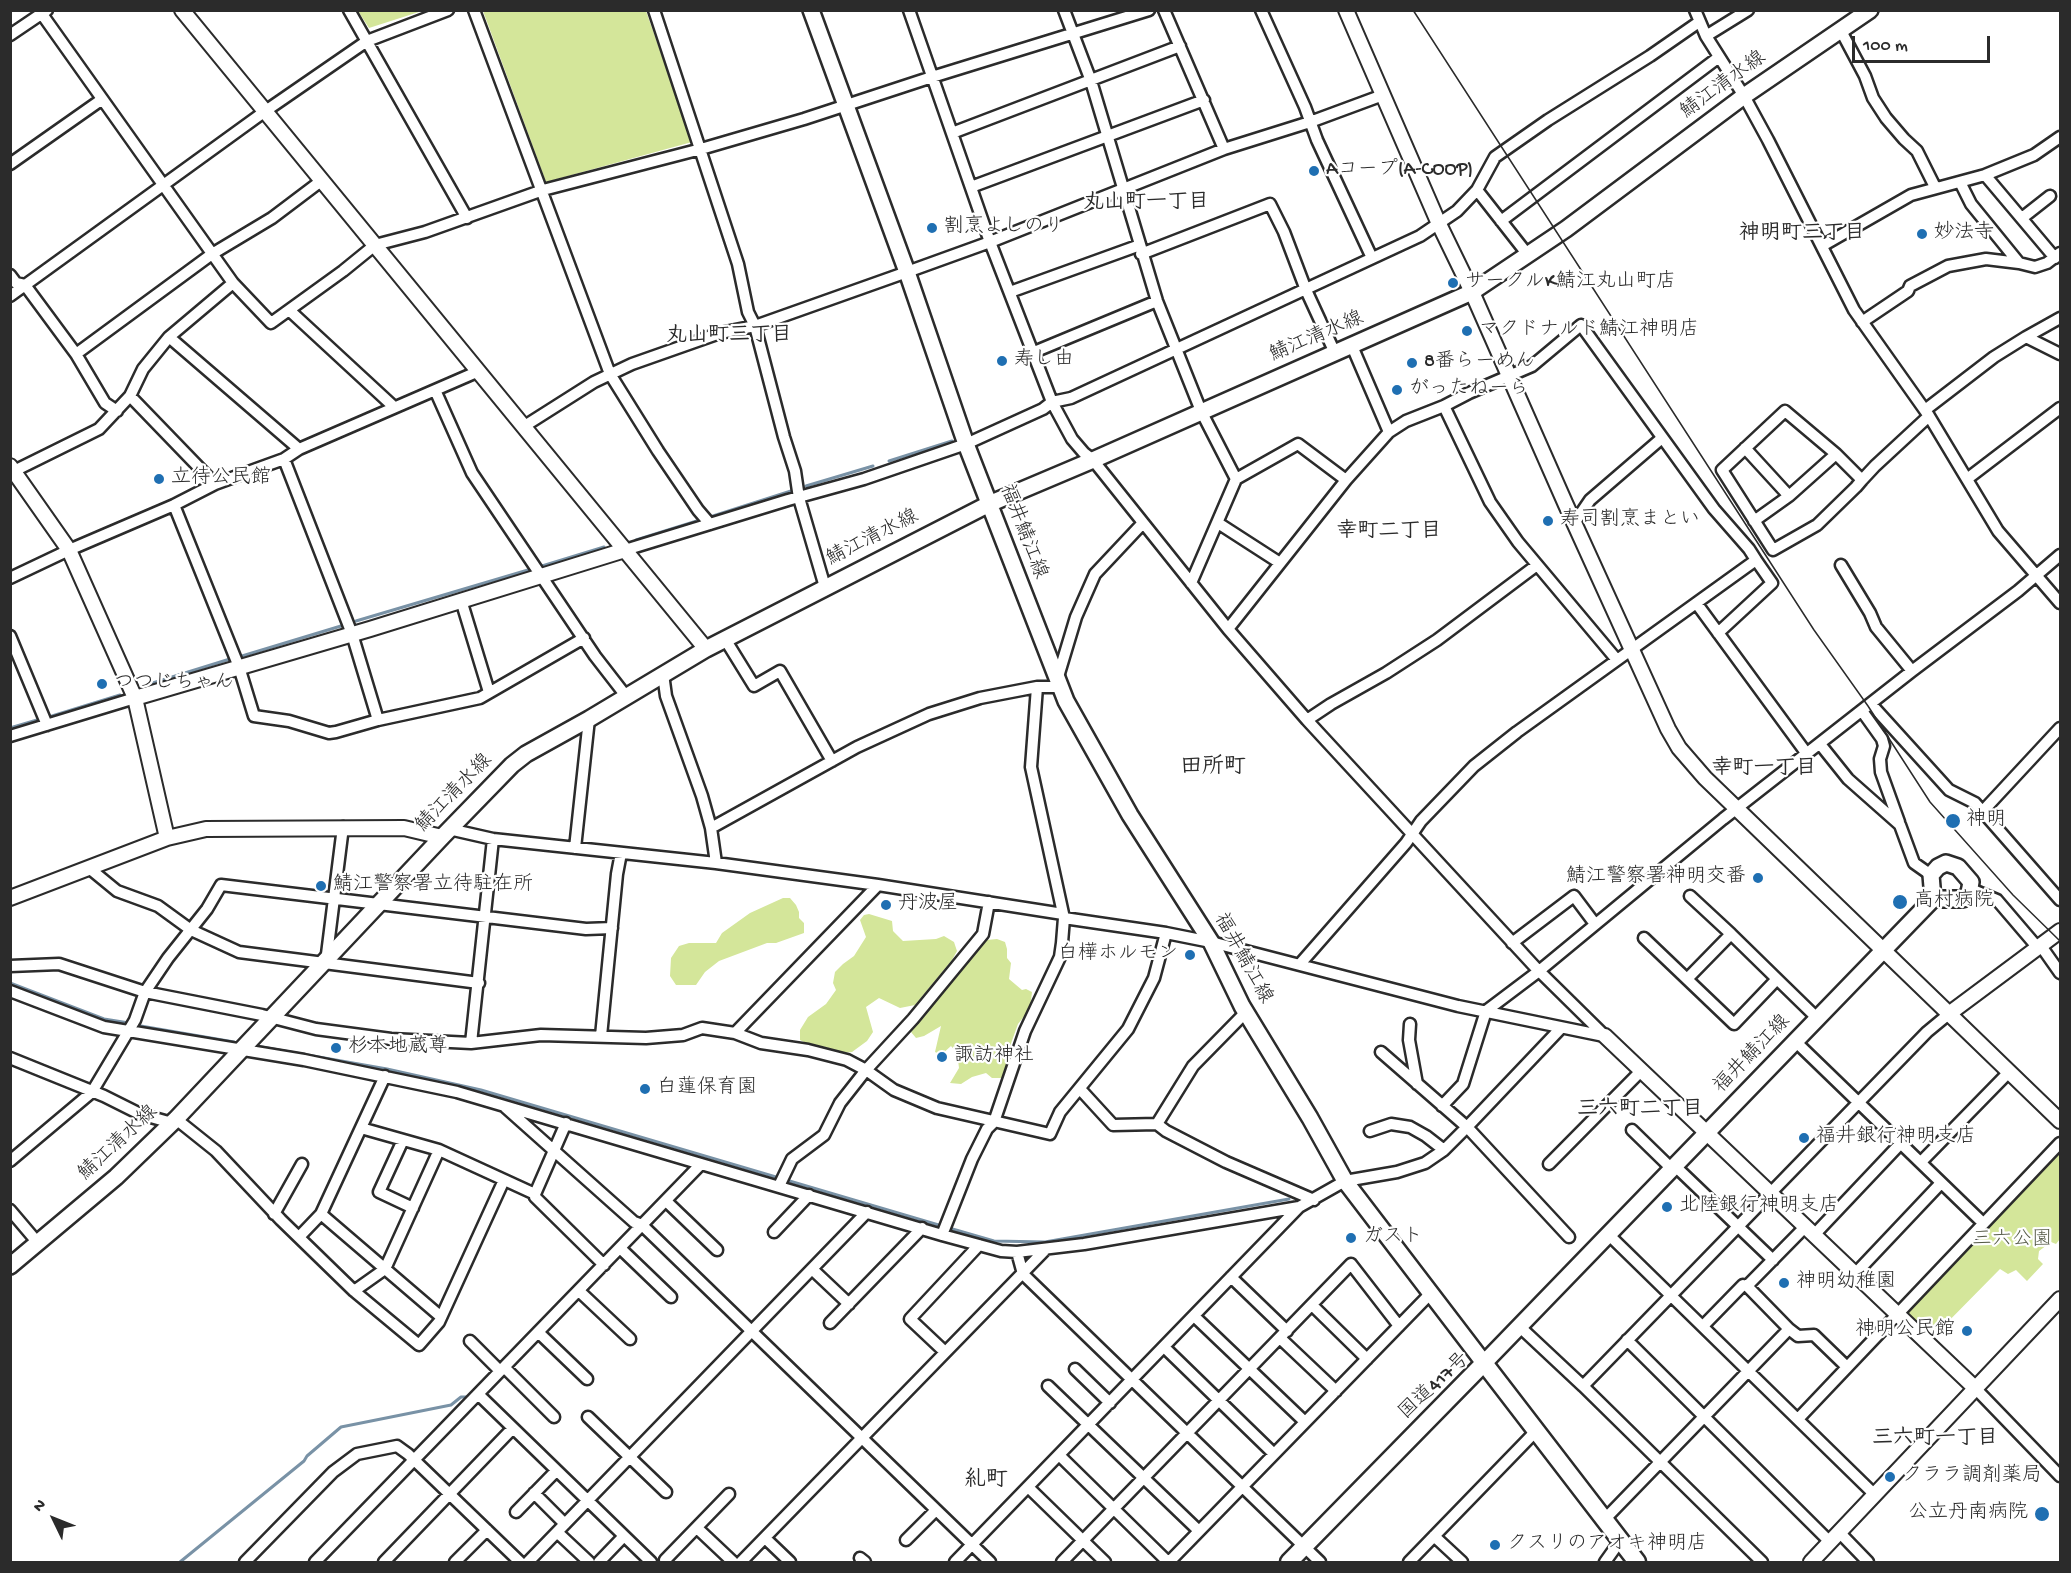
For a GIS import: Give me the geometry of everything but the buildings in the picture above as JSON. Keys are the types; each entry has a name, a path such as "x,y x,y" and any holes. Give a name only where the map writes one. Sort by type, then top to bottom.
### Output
{"highway":[{"name":"国道417号","path":"1289,1563 1484,1363 1637,1563"}],"main road":[{"name":"福井鯖江線","path":"811,10 907,272 966,444 1058,684 1104,772 1210,942 1246,1012 1310,1118 1344,1181 1484,1363 1933,899"},
{"name":"鯖江清水線","path":"10,1266 109,1184 174,1121 445,833 519,760 706,649 989,504 1472,292 1566,230 1744,96 1870,10"},
{"path":"1954,864 1971,882 1971,889 1966,897 1960,900 1933,899 1931,875 1938,867 1954,864"}],"street":[{"path":"182,10 706,649"},
{"path":"349,10 467,218"},
{"path":"10,296 264,112 367,41 448,10"},
{"path":"474,10 610,374 658,451 710,524"},
{"path":"654,10 738,264 748,312 755,327 795,471 799,498 825,587"},
{"path":"909,10 990,242 1052,402 1072,439 1093,460 1228,629 1307,720 1512,943 1641,1071 1976,1389 2061,1476"},
{"path":"1064,10 1071,34 1091,81 1157,302 1201,411 1236,479"},
{"path":"10,35 43,12 101,100 233,283 270,323 375,245 425,232 543,190 700,149 1149,10"},
{"path":"1164,10 1224,149"},
{"path":"1261,10 1317,140 1372,258"},
{"path":"1346,10 1439,224 1472,292 1668,729 1679,748 1705,778 2061,1121"},
{"path":"1695,10 1706,36 1744,96 1862,322 1927,413 1998,531 2061,603"},
{"path":"1706,36 1749,10"},
{"path":"10,736 864,479 966,444 1043,409 1052,402 1071,398 1306,290 1439,224 1457,211 1477,190 1495,157 1699,22"},
{"path":"1840,29 1862,68 1873,98 1898,132 1917,151 1935,187"},
{"path":"952,133 1180,46"},
{"path":"1501,221 1719,57"},
{"path":"523,427 610,374 632,364 720,333 755,327 990,242 1224,149 1310,122 1383,95"},
{"path":"971,187 1204,99"},
{"path":"10,164 101,100"},
{"path":"1822,246 1911,195 1985,175 2034,155 2061,137"},
{"path":"1862,322 1908,291 1910,286 1948,266 1986,260 2035,267 2058,255 1985,175"},
{"path":"76,354 212,254 272,218 321,181"},
{"path":"1960,182 1971,204 2019,263"},
{"path":"1477,190 1528,255"},
{"path":"2022,218 2050,195"},
{"path":"1010,292 1141,250 1270,204 1335,353"},
{"path":"10,275 16,283 25,285 76,354 105,403 117,411"},
{"path":"166,838 135,698 69,550 12,470 99,429 130,396 143,369 169,337 233,283"},
{"path":"1034,352 1157,302"},
{"path":"289,310 394,407"},
{"path":"1862,480 1836,454 1785,411 1722,470 1773,550 1817,525 1862,480 1927,413 1994,357 2061,318"},
{"path":"1228,629 1346,480 1389,432 1406,421 1532,366 1581,325 1714,509 1749,549 1772,583 1718,633"},
{"path":"169,337 299,449"},
{"path":"2026,337 2061,354"},
{"path":"1352,346 1389,432"},
{"path":"10,578 174,505 215,484 284,459 299,449 479,371"},
{"path":"435,390 471,473 540,576 626,696"},
{"path":"130,396 215,484"},
{"path":"1444,406 1490,502 1518,542 1617,660"},
{"path":"1967,479 2061,408"},
{"path":"1575,522 1590,500 1662,438"},
{"path":"1191,583 1236,479 1298,444 1346,480"},
{"path":"1745,448 1789,496"},
{"path":"1754,520 1789,496 1836,454"},
{"path":"284,459 352,634 378,720"},
{"path":"174,505 239,667 254,716 289,721 329,734 378,720 480,698 584,638"},
{"path":"1218,523 1280,563"},
{"path":"711,828 832,761 929,714 980,698 1058,684 1076,617 1095,574 1142,524"},
{"path":"1442,1106 1463,1084 1486,1011 1539,971 1737,808 2018,591 2061,555"},
{"path":"1300,964 1413,834 1421,821 1474,766 1756,560"},
{"path":"1307,720 1437,640 1537,565"},
{"path":"1841,565 1876,627 1912,671"},
{"path":"461,600 489,692"},
{"path":"1697,604 1807,754"},
{"path":"10,636 14,656 47,725"},
{"path":"725,639 754,686 780,671 832,761"},
{"path":"663,674 666,696 702,796 711,828 716,863"},
{"path":"944,1229 972,1159 987,1129 994,1122 1025,1031 1060,957 1064,916 1031,767 1037,687"},
{"path":"1871,704 1949,790 1968,798 1982,812 2061,900"},
{"path":"1862,711 1882,739 1884,746 1880,759 1881,772 1914,863 1931,875"},
{"path":"575,848 589,719"},
{"path":"1982,812 2061,728"},
{"path":"1820,744 1848,779 1900,825"},
{"path":"326,962 343,827"},
{"path":"10,898 166,838 206,829 404,828 716,863 989,902 1210,942 1458,1006 1605,1036"},
{"path":"471,1043 493,839"},
{"path":"601,1036 616,874 621,853"},
{"path":"89,868 117,891 158,906 191,930 239,952 479,983"},
{"path":"10,1161 92,1092 131,1026 145,992 168,958 207,909 221,885 586,929 612,928"},
{"path":"735,1033 878,885"},
{"path":"1971,889 1997,900 2061,973"},
{"path":"1512,943 1574,896 1595,924"},
{"path":"1690,896 1702,915 1731,934 1817,1018"},
{"path":"781,1181 792,1159 824,1135 840,1103 866,1070 983,934 989,902"},
{"path":"1583,1386 1927,1032 2061,931"},
{"path":"10,966 59,964 145,992 316,1029 374,1037 471,1043 541,1035 645,1038 683,1035 702,1028 735,1033 761,1043 808,1050 847,1060 894,1090 937,1108 1050,1134 1060,1112 1128,1029 1154,978 1166,933"},
{"path":"1687,979 1731,934"},
{"path":"1644,938 1734,1024 1777,979"},
{"path":"10,991 95,1024 131,1026 240,1051 304,1060 457,1092 701,1164 781,1181 809,1195 922,1228 944,1229 980,1245 1001,1251 1017,1252 1045,1250 1299,1207 1344,1181 1397,1172 1425,1163 1444,1150 1561,1028"},
{"path":"1157,1124 1193,1066 1246,1012"},
{"path":"1410,1024 1409,1040 1418,1084"},
{"path":"1796,1042 1983,1223"},
{"path":"1380,1052 1467,1127 1569,1237"},
{"path":"10,1058 140,1114 174,1121 216,1151 274,1214 354,1291 419,1345 439,1322 504,1180"},
{"path":"1549,1164 1641,1071"},
{"path":"1921,1162 2009,1072"},
{"path":"299,1237 321,1214 385,1076"},
{"path":"1080,1089 1113,1125 1148,1122 1157,1124 1226,1162 1314,1200"},
{"path":"502,1104 634,1222 642,1225 990,1563"},
{"path":"535,1194 566,1123"},
{"path":"1370,1131 1391,1124 1410,1127 1444,1150"},
{"path":"361,1128 439,1150 535,1194 535,1197 604,1265"},
{"path":"1632,1130 1773,1260"},
{"path":"403,1140 379,1192 413,1208"},
{"path":"1703,1326 1743,1285 1747,1286 1773,1260 1810,1231 1901,1143"},
{"path":"1798,1419 2061,1143"},
{"path":"354,1291 385,1269 439,1150"},
{"path":"274,1214 302,1164"},
{"path":"315,1563 701,1164"},
{"path":"1854,1275 1941,1183"},
{"path":"774,1232 809,1195"},
{"path":"666,1201 717,1250"},
{"path":"955,1563 1299,1207"},
{"path":"10,1210 38,1243"},
{"path":"528,1563 867,1212"},
{"path":"321,1214 440,1316"},
{"path":"830,1323 922,1228"},
{"path":"1609,1235 1875,1495"},
{"path":"945,1352 910,1319 980,1245"},
{"path":"620,1248 671,1297"},
{"path":"741,1563 1045,1250"},
{"path":"1017,1252 1023,1274 1320,1563"},
{"path":"1062,1563 1351,1264 1398,1326"},
{"path":"812,1269 849,1304"},
{"path":"1231,1277 1336,1391"},
{"path":"1747,1286 1798,1336 1814,1335 1847,1367"},
{"path":"579,1291 630,1339"},
{"path":"1059,1455 1169,1563 1431,1293"},
{"path":"1810,1563 2061,1299"},
{"path":"1312,1305 1367,1359"},
{"path":"1194,1316 1305,1422"},
{"path":"1520,1327 1762,1563"},
{"path":"1604,1520 1790,1329"},
{"path":"538,1332 587,1379"},
{"path":"470,1341 554,1417"},
{"path":"1627,1341 1835,1537 1868,1563"},
{"path":"1164,1347 1274,1454"},
{"path":"1075,1369 1110,1403"},
{"path":"1048,1386 1199,1531"},
{"path":"478,1394 651,1563"},
{"path":"588,1417 666,1492"},
{"path":"384,1563 512,1429"},
{"path":"1409,1563 1537,1430"},
{"path":"245,1563 333,1472 357,1454 397,1446 520,1563"},
{"path":"516,1512 556,1471"},
{"path":"1028,1487 1105,1563"},
{"path":"534,1493 589,1563"},
{"path":"665,1560 729,1494"},
{"path":"906,1540 936,1510"},
{"path":"697,1528 733,1563"},
{"path":"455,1563 487,1530"},
{"path":"599,1563 624,1536"},
{"path":"1434,1536 1462,1563"},
{"path":"765,1538 790,1563"},
{"path":"1605,1563 1620,1541"}],"green space":[{"path":"358,11 422,11 369,28"},
{"path":"483,11 646,11 692,142 546,182"},
{"path":"783,898 790,898 796,905 799,918 804,923 804,933 776,943 767,943 719,961 705,972 696,985 676,985 670,976 671,958 679,946 689,943 716,943 722,933 750,913"},
{"path":"869,914 892,921 893,931 903,941 936,939 944,936 954,942 957,951 915,1005 900,1008 879,998 866,1007 873,1032 867,1041 852,1052 841,1053 826,1047 812,1046 800,1040 800,1030 808,1017 826,1004 836,990 833,983 835,972 854,956 866,937 860,920 864,915"},
{"path":"997,939 1005,942 1007,958 1011,963 1009,979 1022,990 1032,992 1030,1009 1018,1024 1009,1049 1009,1064 1003,1078 992,1078 986,1073 972,1077 961,1084 950,1083 959,1068 958,1060 951,1046 941,1055 935,1052 941,1026 916,1038 911,1032 971,955 987,940"},
{"name":"三六公園","path":"2060,1149 2060,1239 2056,1244 2051,1242 2039,1251 2038,1259 2043,1264 2027,1281 2016,1270 2008,1274 2000,1269 1934,1336 1904,1311"}],"waterway":[{"path":"889,461 952,441"},
{"path":"806,486 873,466"},
{"path":"713,516 791,491"},
{"path":"636,540 700,520"},
{"path":"542,566 604,547"},
{"path":"356,621 528,570"},
{"path":"242,656 341,626"},
{"path":"143,686 230,659"},
{"path":"52,716 120,695"},
{"path":"10,728 37,720"},
{"path":"10,983 104,1019 129,1023"},
{"path":"135,1025 234,1042"},
{"path":"256,1046 387,1069 481,1090 942,1226"},
{"path":"949,1228 994,1241 1045,1242 1289,1199"},
{"path":"180,1562 304,1461 341,1427 451,1405 461,1397 466,1397"}],"tram line":[{"path":"1413,10 1814,630 1868,706 1930,802 2013,895 2060,941"}],"place":[{"name":"Aコープ(A-COOP)","path":"1314,171"},
{"name":"割烹よしのり","path":"932,228"},
{"name":"妙法寺","path":"1922,234"},
{"name":"サークルK鯖江丸山町店","path":"1453,283"},
{"name":"マクドナルド鯖江神明店","path":"1467,331"},
{"name":"寿し由","path":"1002,361"},
{"name":"8番らーめん","path":"1412,363"},
{"name":"がったねーら","path":"1397,390"},
{"name":"立待公民館","path":"159,479"},
{"name":"寿司割烹まとい","path":"1548,521"},
{"name":"つつじちゃん","path":"102,684"},
{"name":"神明","path":"1953,821"},
{"name":"鯖江警察署神明交番","path":"1758,878"},
{"name":"鯖江警察署立待駐在所","path":"321,886"},
{"name":"高村病院","path":"1900,902"},
{"name":"丹波屋","path":"886,905"},
{"name":"白樺ホルモン","path":"1190,955"},
{"name":"杉本地蔵尊","path":"336,1048"},
{"name":"諏訪神社","path":"942,1057"},
{"name":"白蓮保育園","path":"645,1089"},
{"name":"福井銀行神明支店","path":"1804,1138"},
{"name":"北陸銀行神明支店","path":"1667,1207"},
{"name":"ガスト","path":"1351,1238"},
{"name":"神明幼稚園","path":"1784,1283"},
{"name":"神明公民館","path":"1967,1331"},
{"name":"クララ調剤薬局","path":"1890,1477"},
{"name":"公立丹南病院","path":"2042,1514"},
{"name":"クスリのアオキ神明店","path":"1495,1545"}],"district":[{"name":"丸山町一丁目","path":"1146,204"},
{"name":"神明町三丁目","path":"1802,235"},
{"name":"丸山町三丁目","path":"729,337"},
{"name":"幸町二丁目","path":"1389,533"},
{"name":"田所町","path":"1213,769"},
{"name":"幸町一丁目","path":"1764,770"},
{"name":"三六町二丁目","path":"1640,1111"},
{"name":"三六町一丁目","path":"1935,1440"},
{"name":"糺町","path":"986,1482"}]}
